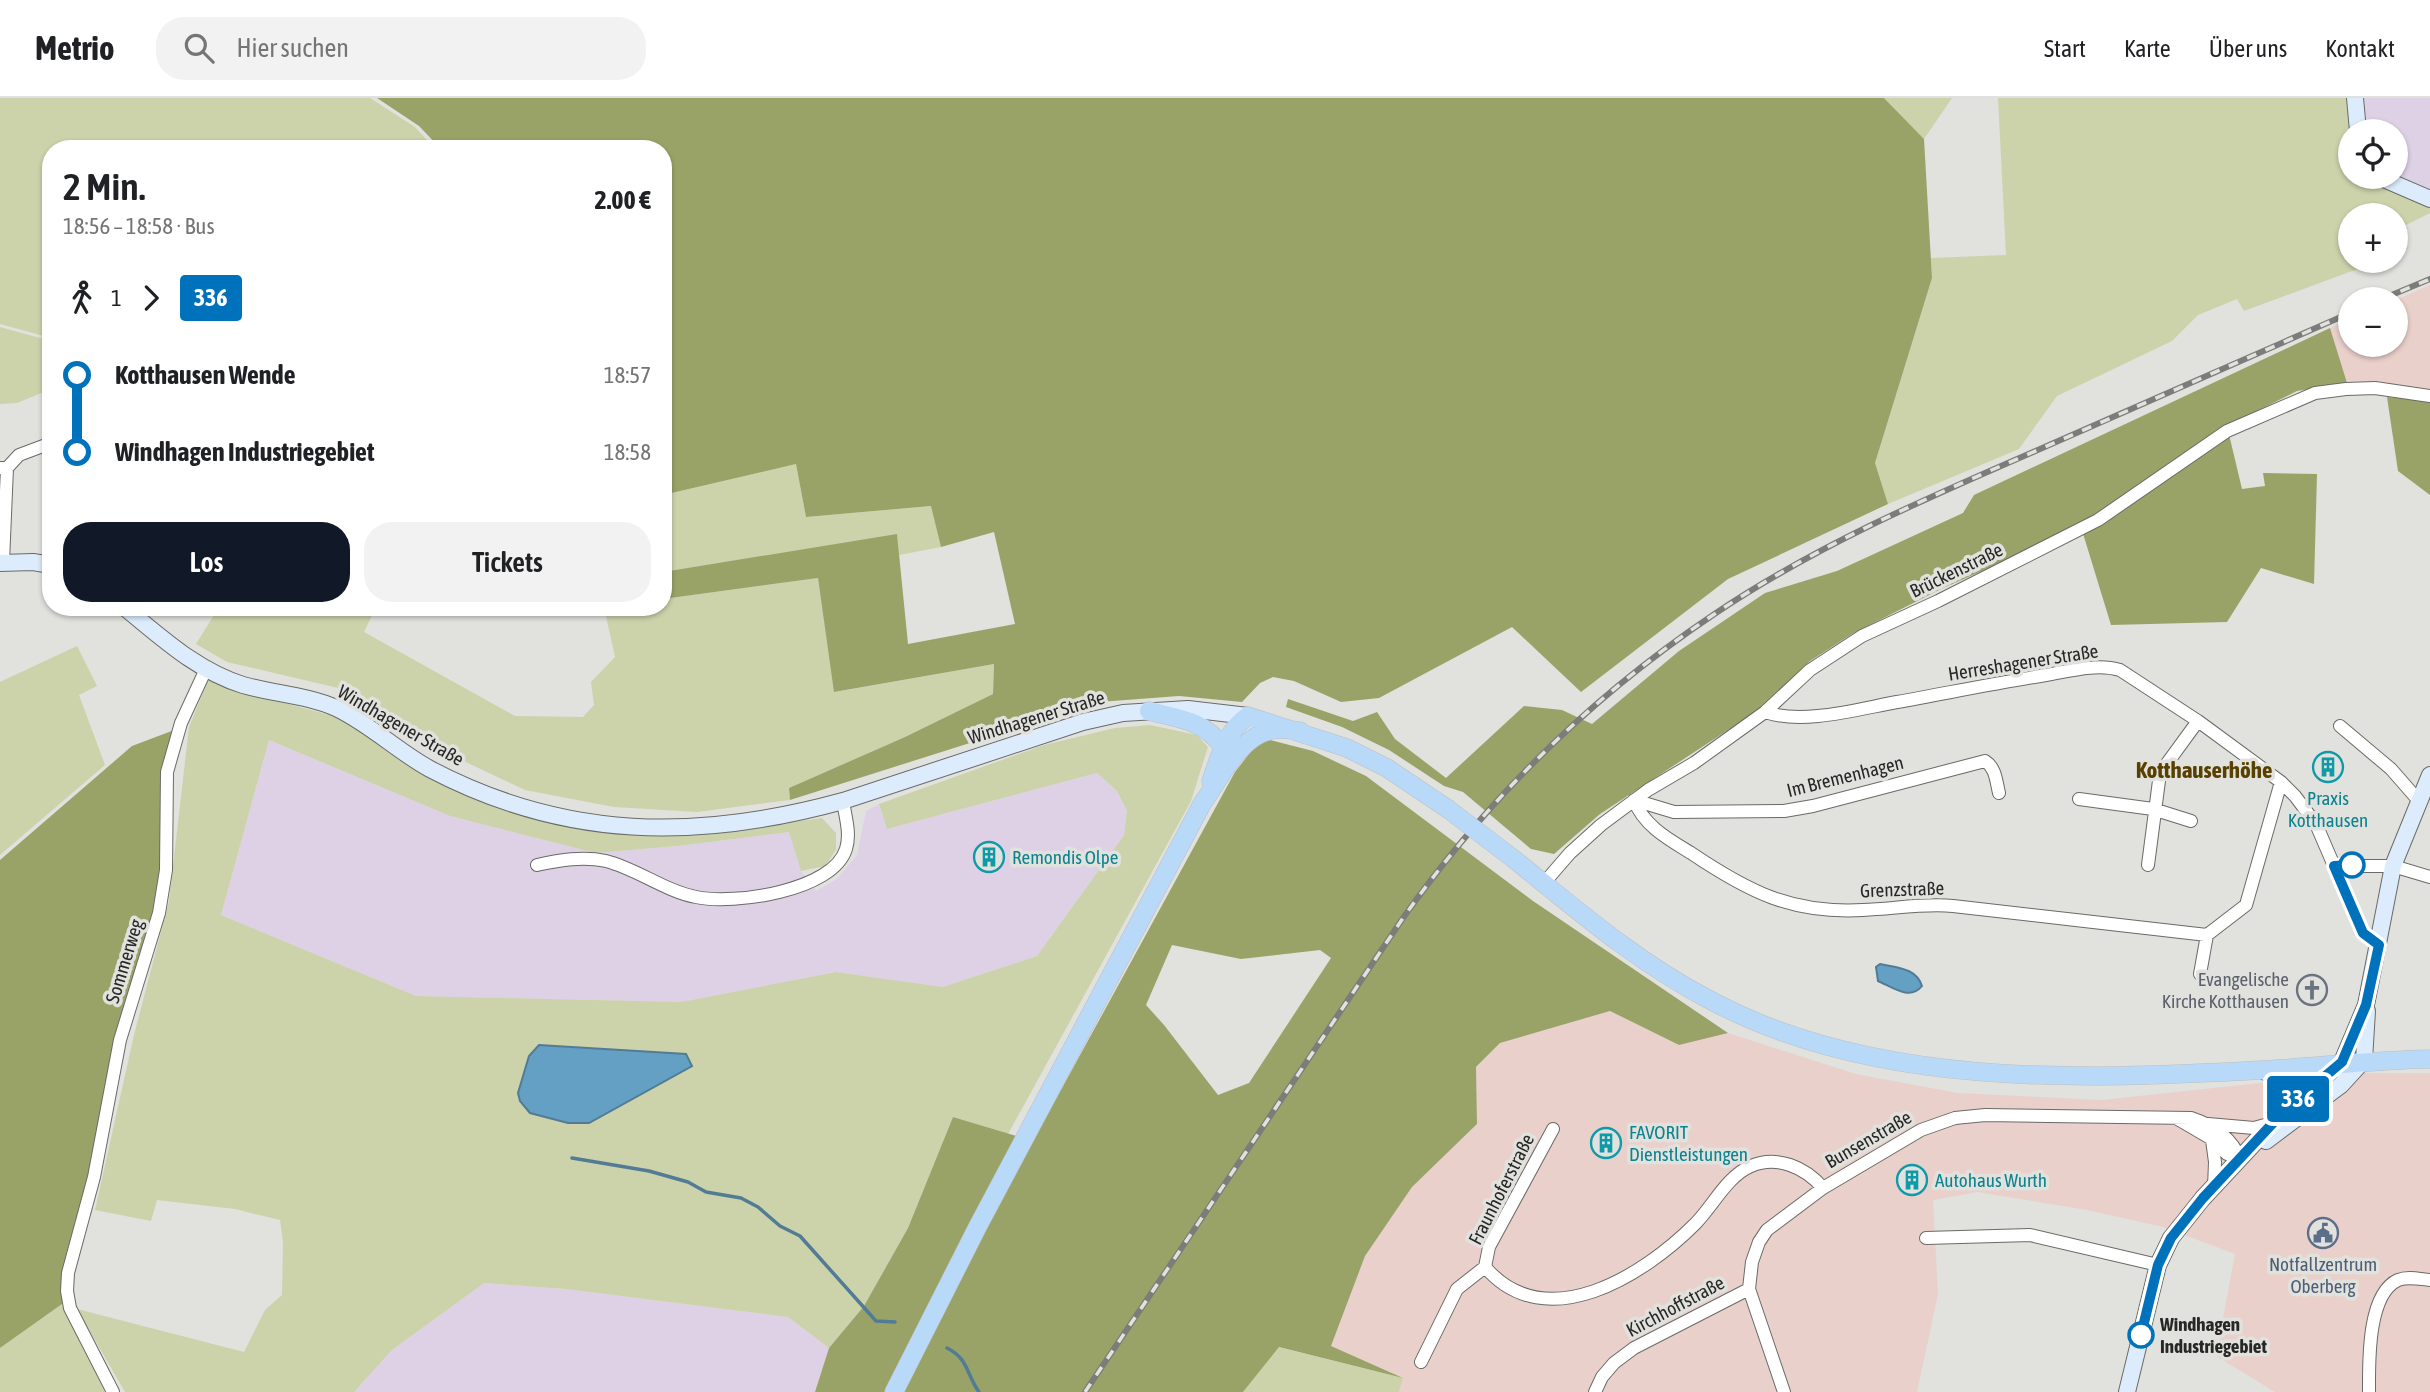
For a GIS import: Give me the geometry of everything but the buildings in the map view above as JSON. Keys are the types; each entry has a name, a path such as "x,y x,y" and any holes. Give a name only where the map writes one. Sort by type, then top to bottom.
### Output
{"main road":[{"path":"2355,98 2357,119"},
{"path":"2407,189 2430,199"},
{"path":"1,563 42,564"},
{"name":"Windhagener Straße","path":"141,616 206,669 244,685 331,706 356,719 420,763 449,778 524,808 607,825 658,829 702,827 754,820 842,801 1083,722 1123,712 1188,709 1248,716"},
{"path":"1149,711 1200,725 1231,750"},
{"path":"894,1392 984,1214 1248,716 1347,748 1387,768 1448,809 1621,945 1661,973 1709,1000 1777,1031 1833,1049 1912,1064 2000,1072 2067,1075 2324,1070"},
{"path":"1231,750 1269,730 1300,731"},
{"path":"2240,1159 2341,1085 2364,1060 2366,1005 2393,866 2429,781"},
{"path":"2342,1062 2366,1005"},
{"path":"2127,1392 2158,1265 2171,1238 2214,1187 2324,1070 2342,1062 2430,1059"},
{"path":"2262,1070 2280,1079 2286,1091 2286,1109"},
{"path":"2324,1070 2328,1093"}],"street":[{"name":"Brückenstraße","path":"1544,883 1570,853 1601,825 1765,712 1800,678 1849,644 2098,520 2227,431 2315,393 2375,388 2430,396"},
{"path":"1,563 3,468 19,455 42,446"},
{"name":"Herreshagener Straße","path":"1765,712 1780,717 1853,710 2012,680 2110,667 2137,680 2198,721 2280,782 2308,810 2363,933 2379,945"},
{"name":"Sommerweg","path":"113,1392 71,1308 67,1291 69,1265 84,1220 94,1177 120,1040 159,913 166,870 167,772 181,723 206,669"},
{"path":"2148,865 2153,809 2160,773 2198,721"},
{"path":"2340,726 2391,769 2419,801"},
{"name":"Im Bremenhagen","path":"1634,800 1674,812 1783,811 1813,806 1985,761 1994,771 1999,793"},
{"path":"2200,974 2207,935 2246,905 2280,782"},
{"path":"2079,799 2153,809 2190,821"},
{"name":"Grenzstraße","path":"1634,800 1639,813 1650,824 1714,869 1765,896 1800,907 1860,911 1950,906 2207,935"},
{"path":"537,865 573,858 607,861 694,897 728,901 772,892 821,877 840,861 846,849 848,835 842,801"},
{"path":"2334,866 2393,866 2430,877"},
{"name":"Bunsenstraße","path":"1784,1392 1749,1289 1752,1262 1759,1242 1767,1230 1823,1188 1921,1130 1955,1118 1985,1115 2174,1117 2191,1118 2208,1124 2255,1128 2273,1123"},
{"name":"Bunsenstraße","path":"2174,1117 2212,1139 2227,1154 2240,1159"},
{"name":"Bunsenstraße","path":"2208,1124 2236,1147 2240,1159"},
{"name":"Fraunhoferstraße","path":"1421,1362 1457,1289 1486,1266 1489,1247 1553,1129"},
{"path":"2212,1139 2216,1162 2214,1187"},
{"name":"Fraunhoferstraße","path":"1486,1266 1497,1280 1511,1289 1531,1296 1562,1298 1592,1293 1626,1278 1667,1250 1695,1224 1738,1175 1752,1166 1771,1161 1801,1168 1823,1188"},
{"path":"1926,1238 2030,1235 2158,1265"},
{"path":"2368,1392 2371,1340 2379,1299 2389,1286 2401,1279 2430,1280"},
{"name":"Kirchhoffstraße","path":"1595,1392 1602,1377 1614,1363 1634,1348 1749,1289"}],"shaded area":[{"path":"2360,98 2430,98 2430,193 2408,183 2408,119 2361,119"},
{"path":"2430,285 2430,390 2376,382 2347,383 2339,357 2408,357 2408,295"},
{"path":"2338,324 2338,354 2330,328"},
{"name":"Remondis Olpe","path":"269,740 450,816 595,853 790,832 801,871 816,891 837,879 857,855 866,811 879,804 887,829 1097,773 1117,791 1127,811 1124,835 1037,956 943,987 836,972 681,1002 416,996 221,915"},
{"path":"1610,1011 1679,1045 1728,1033 1856,1074 1958,1093 2102,1100 2354,1073 2430,1073 2430,1392 2275,1392 2216,1356 2235,1254 2163,1227 2087,1210 1977,1192 1933,1200 1938,1294 1917,1392 1399,1392 1403,1378 1331,1346 1365,1256 1412,1187 1477,1124 1476,1068 1500,1043"},
{"path":"484,1283 566,1289 788,1317 829,1348 815,1392 354,1392 392,1350"}],"green space":[{"path":"0,98 370,98 415,127 427,140 42,140 42,336 0,324"},
{"path":"377,98 1884,98 1924,139 1932,278 1875,463 1888,504 1728,579 1581,692 1512,627 1379,698 1341,702 1294,681 1273,677 1260,683 1242,702 1179,696 1099,702 790,800 789,788 905,737 993,694 994,664 834,692 818,578 672,598 672,571 897,534 908,644 1015,624 994,532 941,547 931,506 806,517 796,464 672,493 672,140 432,140 419,126"},
{"path":"1884,98 1952,98 1924,139"},
{"path":"1998,98 2349,98 2349,119 2338,119 2338,189 2385,189 2430,207 2430,213 2408,224 2408,203 2338,203 2338,273 2347,273 2244,311 2237,299 2198,315 2172,341 2057,396 2019,449 1888,504 1875,463 1932,278 1931,258 2006,255"},
{"path":"0,327 42,339 42,393 17,403 0,404"},
{"path":"2330,328 2347,383 2297,391 2227,426 2242,489 2265,486 2263,473 2317,474 2314,584 2261,568 2227,622 2111,625 2081,527 1939,590 1852,634 1810,661 1763,707 1600,814 1554,854 1531,849 1463,792 1444,786 1389,750 1342,727 1286,707 1288,699 1353,721 1377,712 1395,739 1446,778 1524,706 1562,710 1592,724 1679,651 1765,593 1837,571 1963,513 1974,495"},
{"path":"2387,397 2430,401 2430,495 2398,471"},
{"path":"796,464 806,517 932,506 941,547 899,555 897,535 672,571 672,493"},
{"path":"818,578 835,692 994,664 993,694 905,737 789,788 790,800 697,812 614,807 525,790 451,755 351,691 227,662 196,644 213,616 372,616 364,632 515,716 583,717 594,705 591,682 615,657 606,616 672,616 672,598"},
{"path":"77,646 97,686 79,695 105,765 0,855 0,682"},
{"path":"208,680 333,716 360,729 428,774 525,816 612,832 667,834 714,833 822,818 836,833 836,850 825,866 801,871 789,832 595,853 450,816 269,740 221,915 416,996 681,1002 836,972 943,987 1037,956 1124,835 1127,811 1117,791 1097,773 887,829 879,804 1044,745 1115,728 1150,725 1197,735 1208,747 1191,801 1008,1134 953,1117 908,1228 864,1306 829,1348 788,1317 566,1289 484,1283 392,1350 354,1392 125,1392 77,1309 244,1352 265,1310 282,1295 283,1242 280,1220 235,1209 157,1200 151,1221 95,1210 134,1035 169,901 189,727"},
{"path":"177,729 161,890 92,1176 67,1251 62,1304 0,1348 0,860 132,746"},
{"path":"1266,739 1313,751 1366,776 1533,901 1728,1033 1679,1045 1610,1011 1500,1043 1476,1067 1477,1124 1412,1187 1365,1256 1331,1346 1403,1378 1279,1347 1243,1392 815,1392 829,1348 864,1306 908,1228 953,1117 1033,1141 1235,772 1256,745","holes":["1172,945 1241,959 1320,950 1331,958 1249,1083 1218,1095 1146,1005"]},
{"path":"62,1304 105,1392 0,1392 0,1348"},
{"path":"1278,1347 1403,1378 1399,1392 1243,1392"}],"water":[{"path":"1880,964 1911,972 1922,986 1906,993 1878,981 1876,967"},
{"path":"539,1045 686,1054 692,1066 589,1123 568,1123 530,1113 520,1101 518,1093 529,1056"}],"waterway":[{"path":"572,1158 649,1171 688,1182 706,1192 741,1198 758,1207 780,1226 800,1236 876,1321 895,1322"},
{"path":"947,1348 963,1362 979,1392"}],"railway":[{"path":"2408,288 2430,279"},
{"path":"1085,1392 1403,918 1470,832 1506,791 1584,715 1625,680 1713,615 1831,545 1956,486 2338,318"}],"bus line":[{"name":"336","path":"2141,1335 2158,1265 2171,1238 2203,1198 2286,1109 2342,1062 2366,1005 2379,945 2363,933 2334,866 2352,865"}],"place":[{"name":"Praxis Kotthausen","path":"2328,767"},
{"name":"Remondis Olpe","path":"989,857"},
{"name":"Evangelische Kirche Kotthausen","path":"2312,990"},
{"name":"FAVORIT Dienstleistungen","path":"1606,1143"},
{"name":"Autohaus Wurth","path":"1912,1180"},
{"name":"Notfallzentrum Oberberg","path":"2323,1233"},
{"name":"Windhagen Industriegebiet","path":"2141,1335"}],"district":[{"name":"Kotthauserhöhe","path":"2204,770"}]}
